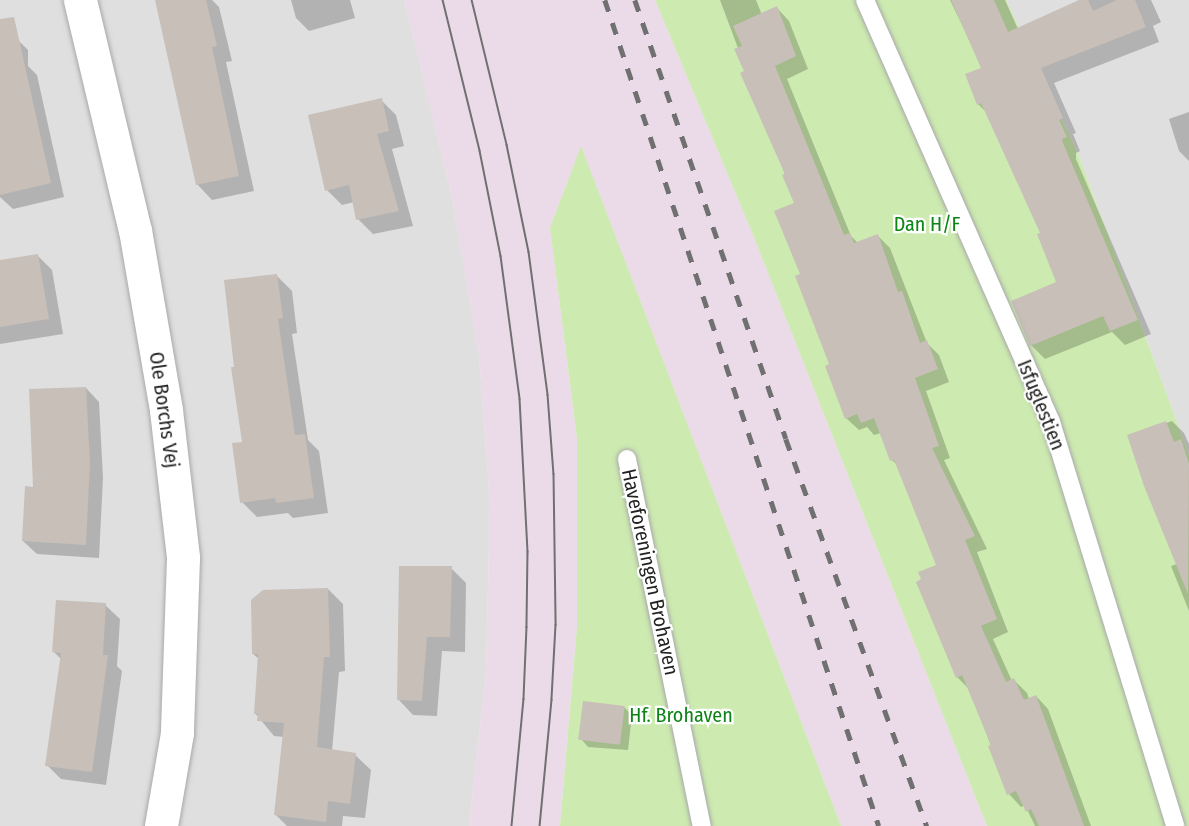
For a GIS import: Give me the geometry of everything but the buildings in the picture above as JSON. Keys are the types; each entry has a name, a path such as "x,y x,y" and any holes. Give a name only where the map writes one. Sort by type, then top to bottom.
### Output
{"street":[{"name":"Ole Borchs Vej","path":"80,0 135,230 166,410 183,558 177,733 161,826"}],"lane":[{"name":"Isfuglestien","path":"865,0 1051,422 1175,826"},
{"name":"Haveforeningen Brohaven","path":"627,459 702,826"}],"shaded area":[{"path":"0,0 404,0 452,196 479,356 490,503 486,672 469,826 0,826"},
{"path":"404,0 655,0 753,235 987,826 841,826 581,147 550,228 577,438 577,627 560,826 469,826 486,672 490,503 479,356 452,196"},
{"path":"1006,0 1189,0 1189,455 1078,154"}],"green space":[{"name":"Dan H/F","path":"655,0 1006,0 1078,154 1189,455 1189,826 987,826 753,235"},
{"name":"Hf. Brohaven","path":"581,146 841,826 560,826 577,627 577,438 550,228"}],"tram line":[{"path":"443,0 480,151 501,256 520,399 528,552 527,627 524,699 512,826"},
{"path":"472,0 507,145 529,252 548,395 554,474 556,625 552,700 540,826"}],"railway":[{"path":"605,0 879,826"},
{"path":"635,0 786,439 927,826"}]}
